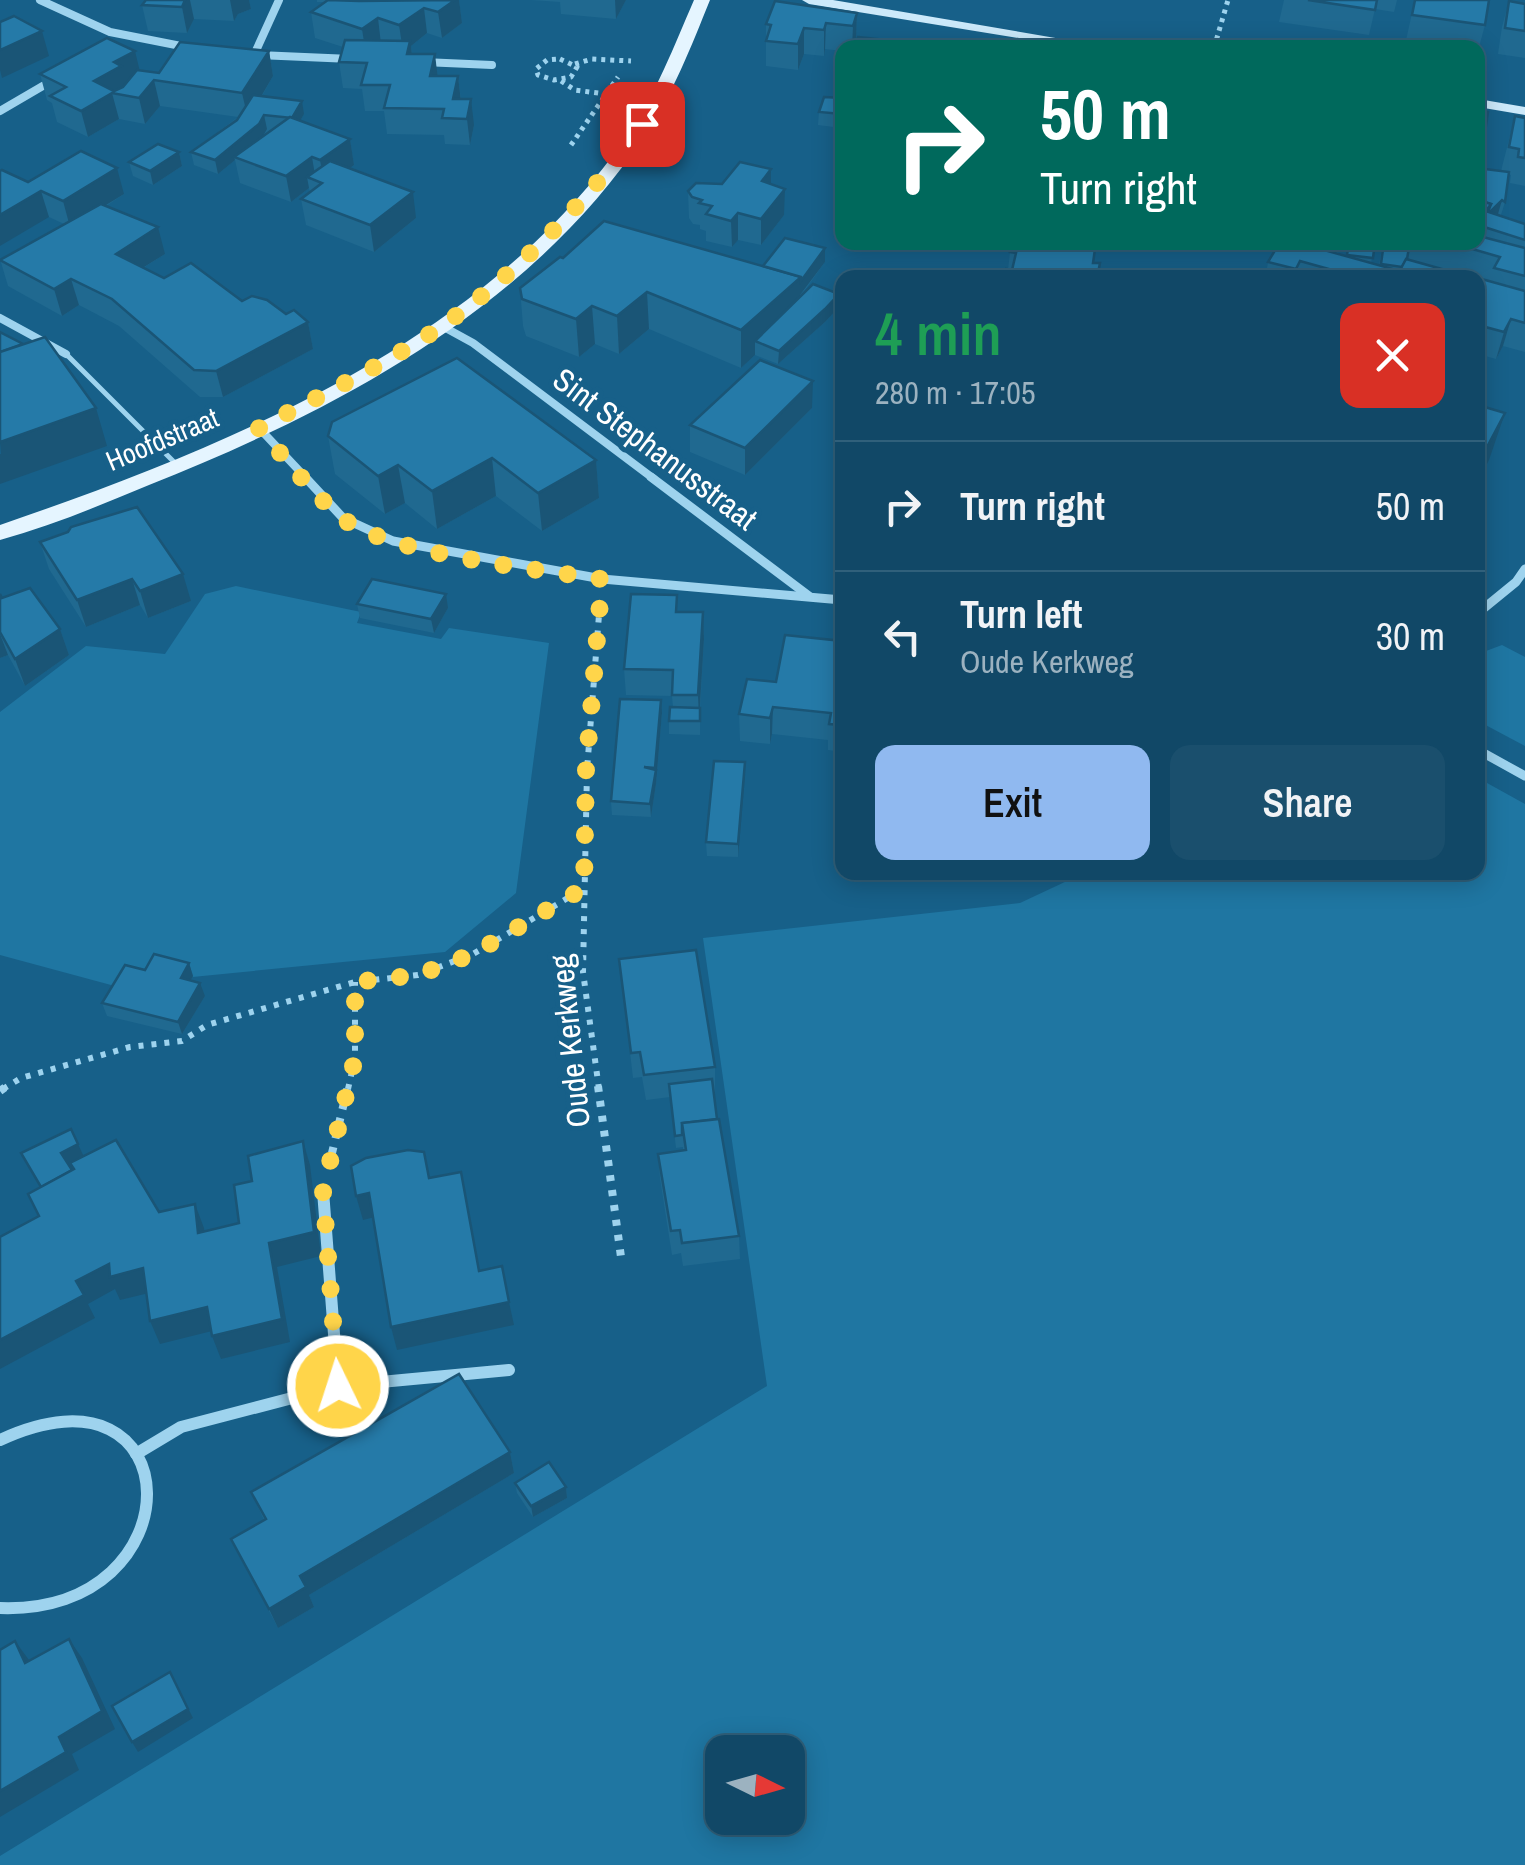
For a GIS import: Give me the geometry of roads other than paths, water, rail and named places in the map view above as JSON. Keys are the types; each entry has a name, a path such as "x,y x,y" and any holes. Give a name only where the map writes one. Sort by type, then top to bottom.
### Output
{"main road":[{"name":"Hoofdstraat","path":"0,533 259,428 442,326 545,236 623,154 662,94 702,0"},
{"path":"809,0 1058,40"},
{"path":"1485,105 1525,110"}],"street":[{"path":"40,0 123,40 199,49"},
{"path":"254,55 279,0"},
{"path":"108,48 123,40"},
{"path":"236,53 353,59"},
{"path":"413,62 492,65"},
{"path":"0,111 62,75"},
{"path":"0,318 66,354"},
{"name":"Sint Stephanusstraat","path":"442,326 473,343 810,596 835,599"},
{"path":"259,428 343,518 368,532 482,560 602,579 810,596"},
{"path":"1485,606 1516,582 1525,569"},
{"path":"1485,754 1525,776"},
{"path":"323,1191 338,1386"},
{"path":"136,1454 180,1427 338,1386 509,1370"},
{"path":"0,1440 36,1423 67,1418 100,1424 127,1440 145,1467 149,1502 135,1546 110,1577 93,1590 58,1606 0,1608"}],"lane":[{"path":"66,354 176,464"}]}
